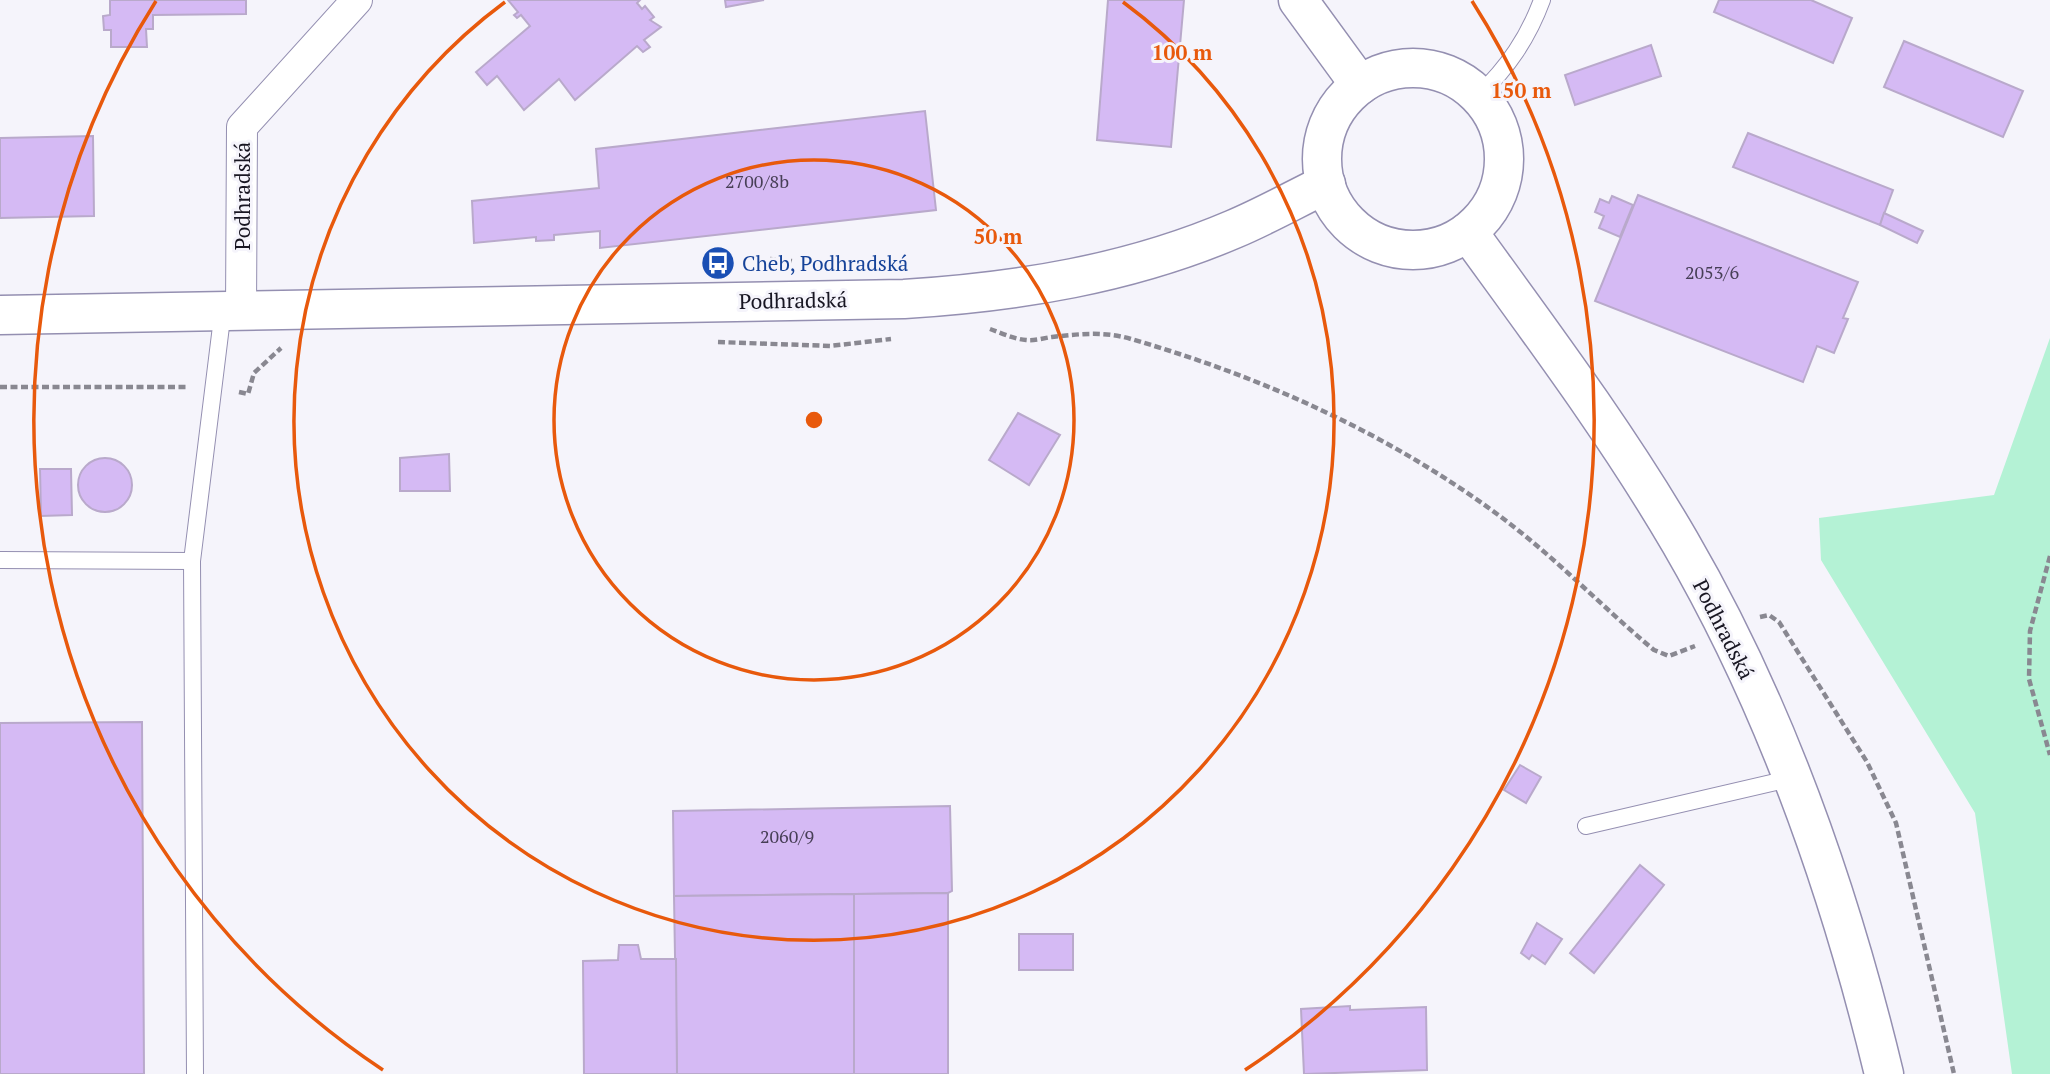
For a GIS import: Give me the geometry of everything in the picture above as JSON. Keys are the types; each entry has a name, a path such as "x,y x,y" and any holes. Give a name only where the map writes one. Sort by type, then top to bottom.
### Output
{"main road":[{"path":"1298,0 1360,85"},
{"path":"1412,68 1449,75 1479,95 1499,128 1504,167 1493,203 1468,232 1441,245 1413,250 1375,242 1344,218 1326,184 1322,157 1327,129 1346,97 1360,85 1394,70 1412,68"},
{"name":"Podhradská","path":"0,315 904,299 970,295 1060,281 1154,258 1235,229 1326,184"},
{"name":"Podhradská","path":"1468,232 1601,415 1681,544 1758,697 1793,778 1869,1011 1884,1074"}],"street":[{"name":"Podhradská","path":"232,310 242,127 352,2"}],"lane":[{"path":"1479,95 1516,54 1533,25 1542,0"},
{"path":"195,1074 192,561 213,390 232,310"},
{"path":"0,560 192,561"},
{"path":"1586,826 1793,778"}],"path":[{"path":"989,329 1026,341 1090,332 1127,338 1214,365 1300,399 1371,433 1498,515 1557,562 1654,650 1669,656 1699,645"},
{"path":"716,341 830,346 896,338"},
{"path":"0,387 213,390 248,394 254,373 277,349 287,345"},
{"path":"2050,556 2031,631 2029,679 2050,755"},
{"path":"1756,618 1769,615 1779,622 1884,794 1908,865 1954,1074"}],"green space":[{"path":"2050,338 2050,1074 2012,1074 1975,813 1821,560 1819,518 1994,495"}],"building":[{"path":"110,0 246,0 246,14 153,15 153,29 146,29 147,47 111,47 111,30 104,30 103,16 110,15"},
{"path":"508,0 640,0 637,3 642,9 645,6 654,17 650,20 661,27 644,40 650,47 643,52 637,46 575,100 559,79 524,110 497,76 487,85 476,72 530,26 521,15 517,18 514,15 518,12"},
{"path":"725,0 764,0 726,7"},
{"path":"1108,0 1184,0 1171,147 1097,140"},
{"path":"1719,0 1811,0 1852,18 1833,63 1714,12"},
{"path":"1904,41 2023,91 2003,137 1884,87"},
{"path":"1651,45 1661,76 1575,105 1565,75"},
{"path":"925,111 936,210 600,248 600,231 554,235 554,240 536,241 536,237 474,243 472,201 599,188 596,149"},
{"path":"1748,133 1893,190 1880,225 1733,167"},
{"path":"93,136 94,216 0,218 0,138"},
{"path":"1638,195 1858,282 1843,318 1848,319 1834,353 1817,346 1803,382 1595,301"},
{"path":"1612,196 1633,205 1620,237 1599,228 1604,216 1595,212 1600,199 1609,203"},
{"path":"1884,213 1923,231 1917,243 1880,225"},
{"path":"1018,413 1060,435 1029,485 989,460"},
{"path":"449,454 450,491 400,491 400,458"},
{"path":"110,458 120,462 128,470 132,485 128,500 120,508 100,512 90,508 82,500 78,480 82,470 90,462"},
{"path":"40,469 71,469 72,515 41,516"},
{"path":"142,722 144,1074 0,1074 0,723"},
{"path":"1520,765 1541,777 1526,803 1504,790"},
{"path":"950,806 952,891 948,893 674,896 673,811"},
{"path":"1640,865 1664,885 1594,973 1570,953"},
{"path":"948,893 948,1074 854,1074 854,894"},
{"path":"854,894 854,1074 677,1074 674,896"},
{"path":"1537,923 1562,939 1545,964 1532,955 1529,959 1521,953"},
{"path":"1019,934 1073,934 1073,970 1019,970"},
{"path":"619,945 638,945 641,959 676,959 677,1074 584,1074 583,961 618,960"},
{"path":"1350,1006 1350,1010 1426,1007 1427,1070 1304,1074 1301,1009"}],"place":[{"name":"Cheb, Podhradská","path":"718,263"}]}
